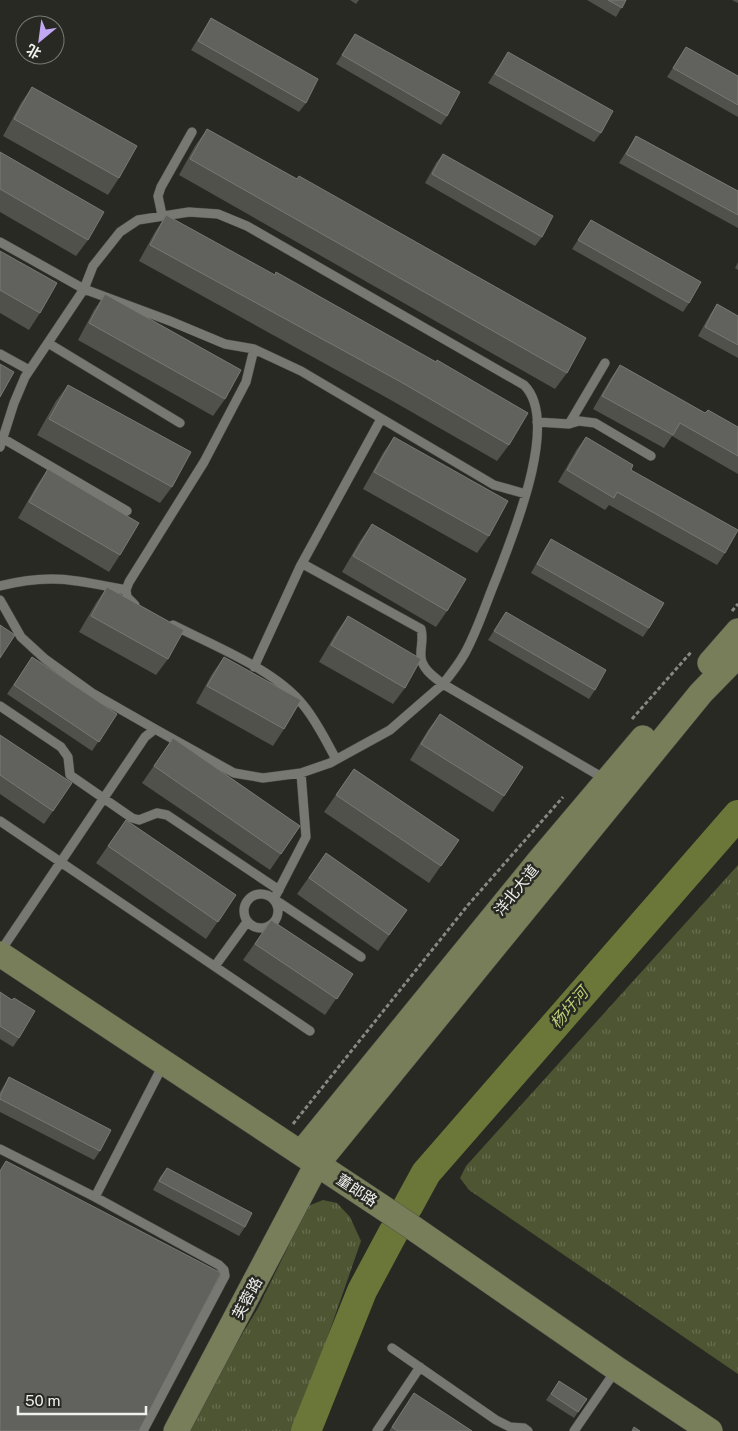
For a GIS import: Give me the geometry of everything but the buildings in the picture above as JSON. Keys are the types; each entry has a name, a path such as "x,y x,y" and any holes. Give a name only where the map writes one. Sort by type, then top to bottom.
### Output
{"street":[{"name":"洋北大道","path":"309,1159 738,632"},
{"name":"洋北大道","path":"615,784 738,655"},
{"name":"董郎路","path":"0,953 406,1223 710,1431"},
{"name":"芙蓉路","path":"176,1431 309,1159"}],"lane":[{"path":"162,215 158,196 161,187 192,132"},
{"path":"0,600 20,636 45,659 92,693 234,772 263,778 301,773 336,759 390,730 443,684 456,669 474,636 522,510 538,432 531,392 524,385 247,226 218,214 189,212 138,220 120,232 93,266 84,289 30,370 14,403 1,442 127,511"},
{"path":"0,242 84,289 225,344 254,349 301,371 494,485 526,494"},
{"path":"48,343 180,423"},
{"path":"141,608 133,604 127,597 126,590 129,582 204,462 242,390 252,364 254,349"},
{"path":"0,354 30,370"},
{"path":"569,424 605,362"},
{"path":"254,667 303,564 381,419"},
{"path":"537,422 569,424 579,421 595,423 651,456"},
{"path":"303,564 421,629 424,636 421,658 426,670 443,684 615,784"},
{"path":"0,586 24,580 48,578 75,580 126,590"},
{"path":"167,622 254,667 285,686 304,706 336,759"},
{"path":"0,706 61,747 68,757 70,775 132,818 139,820 157,813 166,815 278,890"},
{"path":"0,953 145,737 155,729"},
{"path":"301,773 306,837 274,899 278,916 271,925 260,928 254,927 247,922 244,914 243,908 248,898 253,895 264,894 274,899 361,957"},
{"path":"0,821 310,1031"},
{"path":"215,966 247,922"},
{"path":"95,1197 164,1063"},
{"path":"0,1149 95,1197 215,1262 224,1270 224,1276 144,1431"},
{"path":"392,1348 496,1420 510,1427 524,1428 528,1431"},
{"path":"377,1431 420,1367"},
{"path":"574,1431 617,1369"}],"green space":[{"path":"738,865 738,1374 469,1190 460,1178 466,1166"},
{"path":"323,1200 337,1203 350,1217 361,1241 313,1379 291,1431 184,1431 258,1308 308,1206"}],"waterway":[{"name":"杨圩河","path":"408,1206 426,1173 738,815"},
{"path":"306,1431 362,1291 393,1233"}]}
